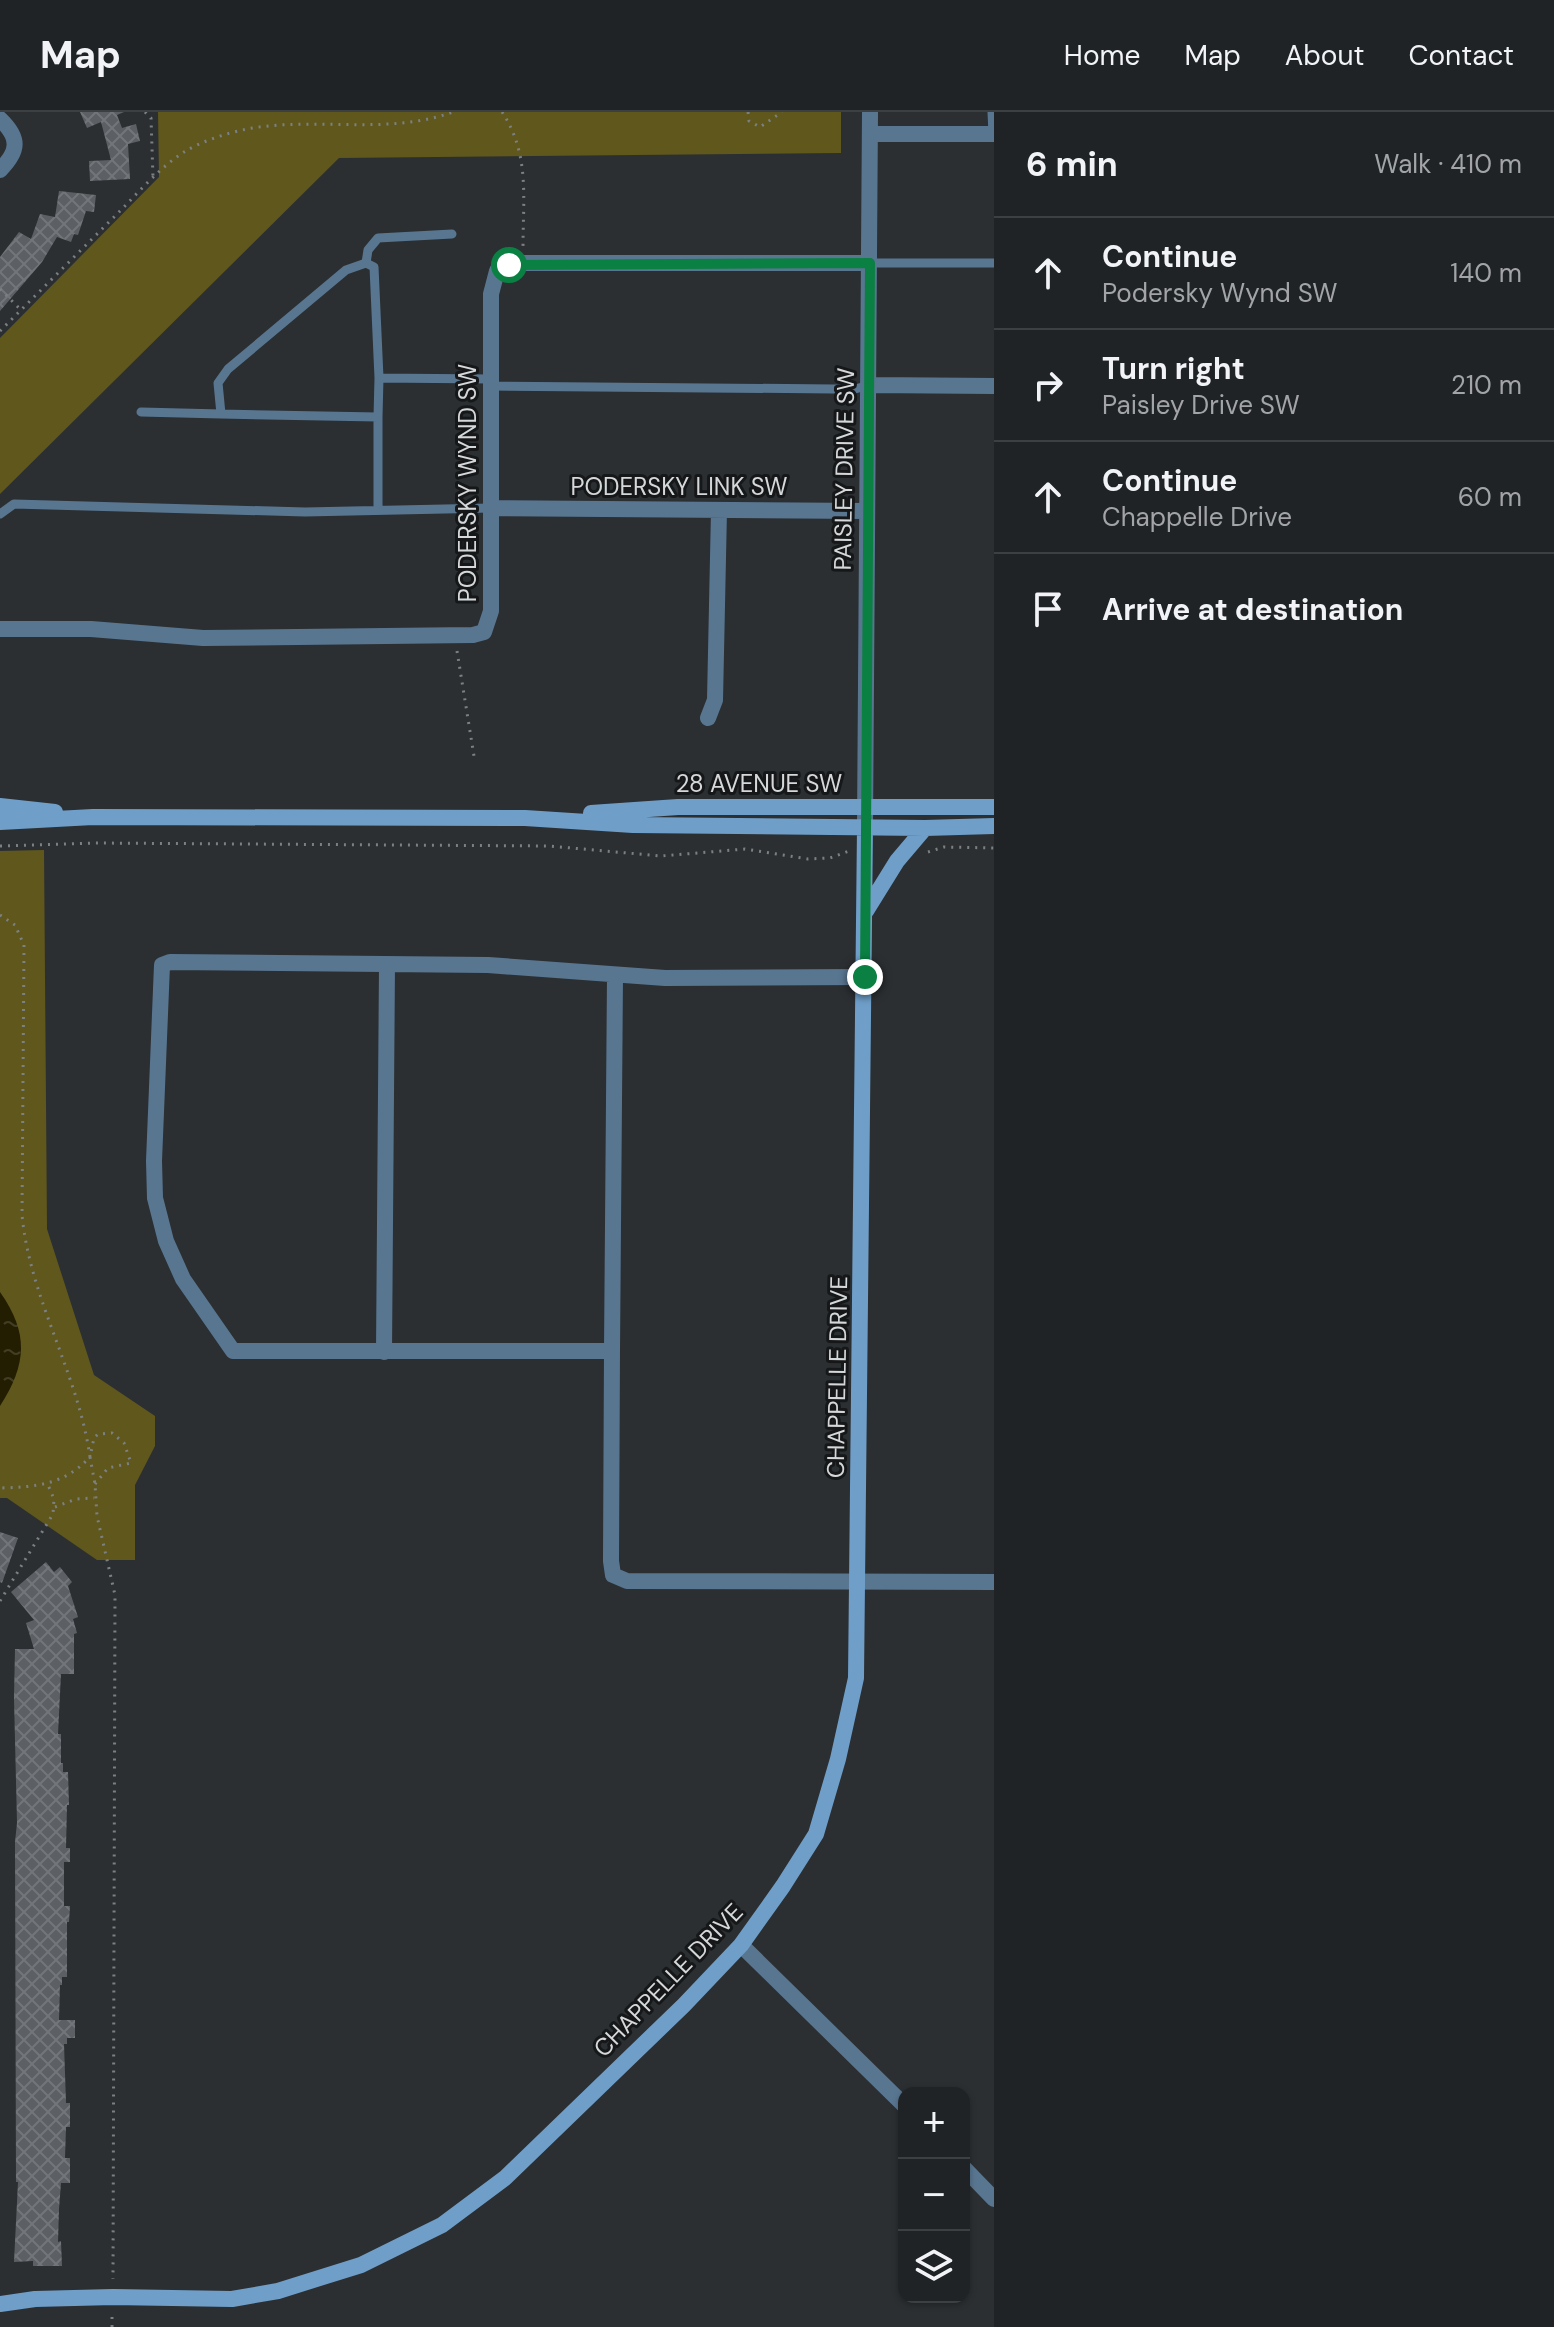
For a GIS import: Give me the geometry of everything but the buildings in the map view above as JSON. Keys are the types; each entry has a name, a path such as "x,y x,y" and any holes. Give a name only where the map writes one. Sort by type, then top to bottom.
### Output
{"street":[{"name":"PAISLEY DRIVE SW","path":"865,827 870,112"},
{"path":"0,119 11,130 16,142 10,160 0,170"},
{"path":"870,134 994,134"},
{"path":"523,263 870,263"},
{"name":"PODERSKY WYND SW","path":"0,629 91,629 203,638 484,632 489,622 492,280 497,271 523,263"},
{"path":"870,385 994,386"},
{"name":"PODERSKY LINK SW","path":"491,508 867,511"},
{"path":"708,718 715,700 719,510"},
{"name":"28 AVENUE SW","path":"0,806 93,817"},
{"name":"28 AVENUE SW","path":"525,818 678,807 994,807"},
{"name":"28 AVENUE SW","path":"0,822 93,817 525,818 633,825 994,826"},
{"name":"CHAPPELLE DRIVE","path":"0,2304 35,2299 113,2297 232,2299 278,2291 361,2265 442,2225 505,2178 684,2005 741,1945 816,1834 838,1759 856,1678 865,827"},
{"path":"866,911 897,861 925,828"},
{"path":"612,1351 233,1351 183,1279 166,1241 155,1198 162,965 170,962 488,965 615,976 865,977"},
{"path":"384,1352 387,965"},
{"path":"615,976 613,1575 627,1581 994,1582"},
{"path":"741,1945 898,2099"},
{"path":"970,2174 994,2199"}],"lane":[{"path":"992,112 994,134"},
{"path":"366,263 368,250 378,238 452,234"},
{"path":"221,414 218,383 228,369 346,270 366,263 374,267 379,378 378,510"},
{"path":"870,263 994,263"},
{"path":"379,378 844,389 870,385"},
{"path":"141,412 378,417"},
{"path":"0,514 14,504 198,511 491,508"}],"path":[{"path":"145,112 151,118 153,178"},
{"path":"0,331 183,152 246,129 281,125 404,124 453,112"},
{"path":"502,112 515,132 523,163 523,263"},
{"path":"748,112 749,121 760,127 782,112"},
{"path":"0,289 21,310"},
{"path":"455,635 474,756"},
{"path":"0,846 109,843 549,846 661,856 745,849 808,859 830,858 838,853"},
{"path":"924,855 944,847 994,848"},
{"path":"0,915 15,925 24,945 22,1215 26,1251 72,1384 90,1457 94,1498 115,1595 112,2327"},
{"path":"0,1488 48,1485 72,1473 90,1457 94,1438 105,1432 117,1437 130,1455 131,1463 108,1468 95,1484"},
{"path":"48,1485 55,1507"},
{"path":"0,1601 55,1507 76,1499 94,1498"}],"shaded area":[{"path":"158,112 841,112 841,153 339,158 0,494 0,338 159,177"},
{"path":"44,850 47,1229 94,1375 155,1416 155,1446 135,1485 135,1560 97,1560 7,1498 0,1498 0,851"}],"water":[{"path":"0,1292 16,1321 21,1349 15,1376 0,1406"}],"route":[{"path":"509,265 870,263 865,977"}]}
